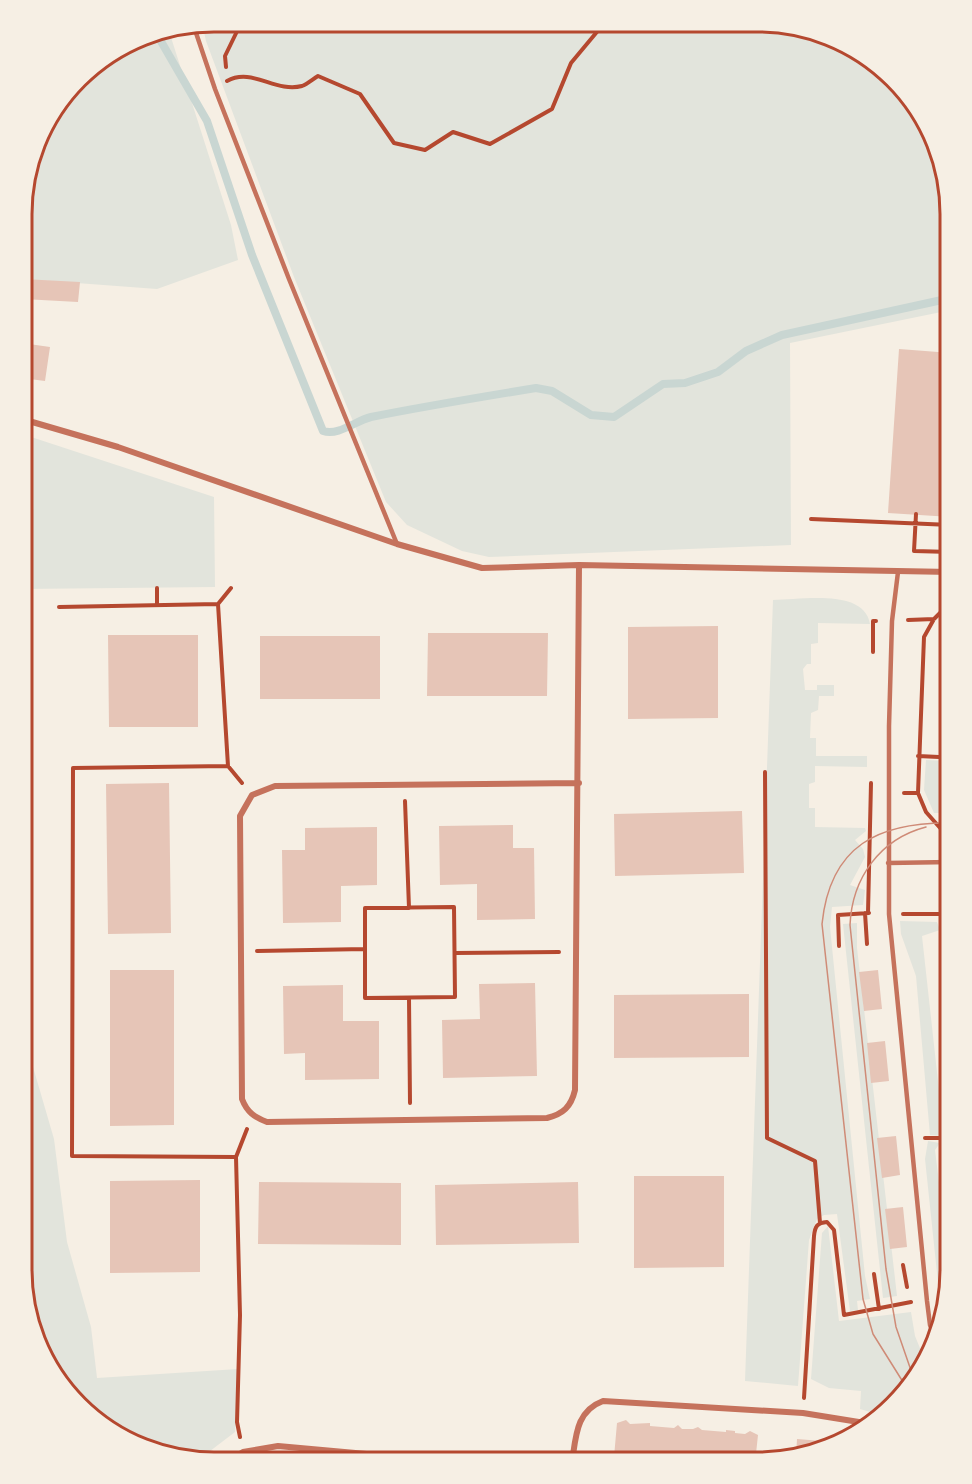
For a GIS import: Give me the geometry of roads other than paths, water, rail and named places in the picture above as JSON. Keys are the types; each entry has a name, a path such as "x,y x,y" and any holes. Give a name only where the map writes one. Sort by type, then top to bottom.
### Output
{"street":[{"path":"31,422 118,447 397,544 482,568 579,565 940,572"},
{"path":"579,565 579,783 575,1090 567,1108 559,1115 547,1118 267,1122 246,1110 242,1099 240,816 252,795 274,786 579,783"},
{"path":"574,1452 583,1414 591,1405 603,1401 803,1413 859,1422"},
{"path":"243,1452 278,1446 344,1452"}],"lane":[{"path":"196,33 214,89 397,544"},
{"path":"898,572 892,632 888,914 931,1327"},
{"path":"888,863 940,862"}],"waterway":[{"path":"160,40 207,121 252,255 323,431 341,430 371,417 536,388 552,391 591,415 614,417 663,384 685,383 718,372 746,351 782,335 940,300"}],"tram line":[{"path":"903,1381 873,1334 863,1299 822,924 827,897 835,875 847,857 862,844 902,827 940,823"},
{"path":"911,1370 896,1327 886,1269 850,925 856,892 872,863 895,841 926,827"}]}
